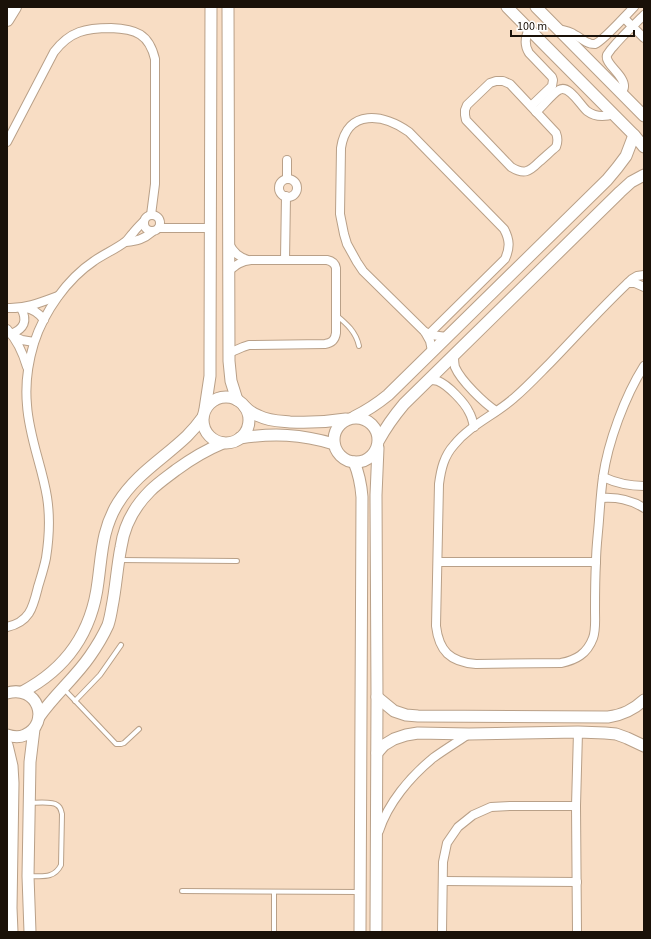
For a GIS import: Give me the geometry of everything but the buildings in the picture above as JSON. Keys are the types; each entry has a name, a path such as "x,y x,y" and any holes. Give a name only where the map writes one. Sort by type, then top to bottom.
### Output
{"main road":[{"path":"7,20 15,7"}],"street":[{"path":"507,7 614,114 644,147"},
{"path":"536,7 644,116"},
{"path":"557,29 574,34 590,44 594,44 607,35 634,7"},
{"path":"223,443 214,440 208,434 204,426 210,359 211,12 228,12 229,353 231,376 240,403 248,414 246,431 240,438"},
{"path":"622,93 624,88 621,78 608,61 607,55 615,44 644,15"},
{"path":"624,18 644,38"},
{"path":"7,142 59,45 73,34 90,29 123,28 132,30 141,35 148,42 153,50 155,59 155,184 151,215"},
{"path":"529,29 525,43 527,50 552,77 553,80 552,86 534,109"},
{"path":"607,35 615,44"},
{"path":"496,81 503,81 510,84 534,109 556,133 558,142 556,147 530,170 524,172 517,171 511,167 466,120 465,115 467,105 490,83 496,81"},
{"path":"534,109 558,90 563,89 569,90 586,110 591,113 602,116 614,114"},
{"path":"427,333 505,259 510,244 508,236 504,230 409,132 391,121 370,118 361,120 346,130 342,139 340,204 344,234 352,253 363,271 427,333 432,351"},
{"path":"634,135 626,156 607,180 382,399 366,411 340,424 334,437 336,451 347,460 354,462 362,462 374,454 386,427 404,404 620,192 631,182 644,175"},
{"path":"287,160 287,179"},
{"path":"290,179 294,182 296,187 295,193 286,196 281,193 279,187 281,182 290,179"},
{"path":"285,260 286,196"},
{"path":"126,242 145,219 151,215"},
{"path":"7,627 23,620 30,613 44,563 47,543 47,498 29,423 27,406 27,368 34,342 44,320 58,296 79,273 86,266 103,255 126,242 140,240 155,230 160,225 160,221 155,216 151,215"},
{"path":"143,222 148,231 210,228"},
{"path":"229,244 237,255 249,260"},
{"path":"229,271 243,261 249,260 330,260 336,268 336,337 330,344 249,346 242,347 229,353"},
{"path":"644,275 637,276 632,279 514,398 460,438 453,445 446,457 441,470 439,484 436,626 437,636 441,645 447,654 456,660 476,664 561,663 578,658 585,652 593,636 595,625 596,562 603,477 613,437 623,408 644,366"},
{"path":"628,283 636,283 644,287"},
{"path":"21,308 58,296"},
{"path":"7,308 28,308 34,310 44,320"},
{"path":"9,332 17,332 25,321 21,308"},
{"path":"9,332 22,340 34,342"},
{"path":"9,332 21,350 27,368"},
{"path":"427,333 446,337"},
{"path":"229,338 235,342 249,346"},
{"path":"454,355 454,364 458,372 482,400 496,411"},
{"path":"429,380 442,383 458,397 468,408 474,427"},
{"path":"22,692 43,680 52,672 76,646 84,631 96,598 104,535 117,504 137,478 187,436 211,402 219,398 228,397 259,416 277,421 307,423 350,418 361,418 368,421 374,426 378,433 376,495 376,932"},
{"path":"30,932 28,876 29,803 30,762 34,729 39,716 89,658 101,641 109,622 121,544 125,530 140,503 150,491 190,459 223,443 232,442 240,438 267,434 294,435 334,444"},
{"path":"354,462 361,485 362,497 360,932"},
{"path":"603,477 610,481 626,485 644,486"},
{"path":"601,498 623,499 631,501 644,508"},
{"path":"438,562 596,562"},
{"path":"76,646 89,658"},
{"path":"7,693 22,692 28,695 36,704 39,716"},
{"path":"377,697 394,711 406,715 418,716 608,717 627,712 644,700"},
{"path":"7,735 16,737 22,736 34,729"},
{"path":"377,753 384,745 394,739 406,735 418,734 578,732 616,734 644,746"},
{"path":"577,932 576,806 578,732"},
{"path":"376,839 382,822 404,787 433,758 469,734"},
{"path":"7,745 12,766 13,783 9,903 12,932"},
{"path":"442,932 443,862 447,843 458,827 473,815 491,808 510,806 576,806"},
{"path":"443,881 577,882"}],"lane":[{"path":"336,315 351,328 359,346"},
{"path":"119,560 237,561"},
{"path":"75,701 100,675 121,645"},
{"path":"63,688 116,744 124,743 139,729"},
{"path":"28,876 48,876 59,870 61,865 62,814 61,809 52,803 29,803"},
{"path":"182,891 360,892"},
{"path":"274,892 274,932"}]}
